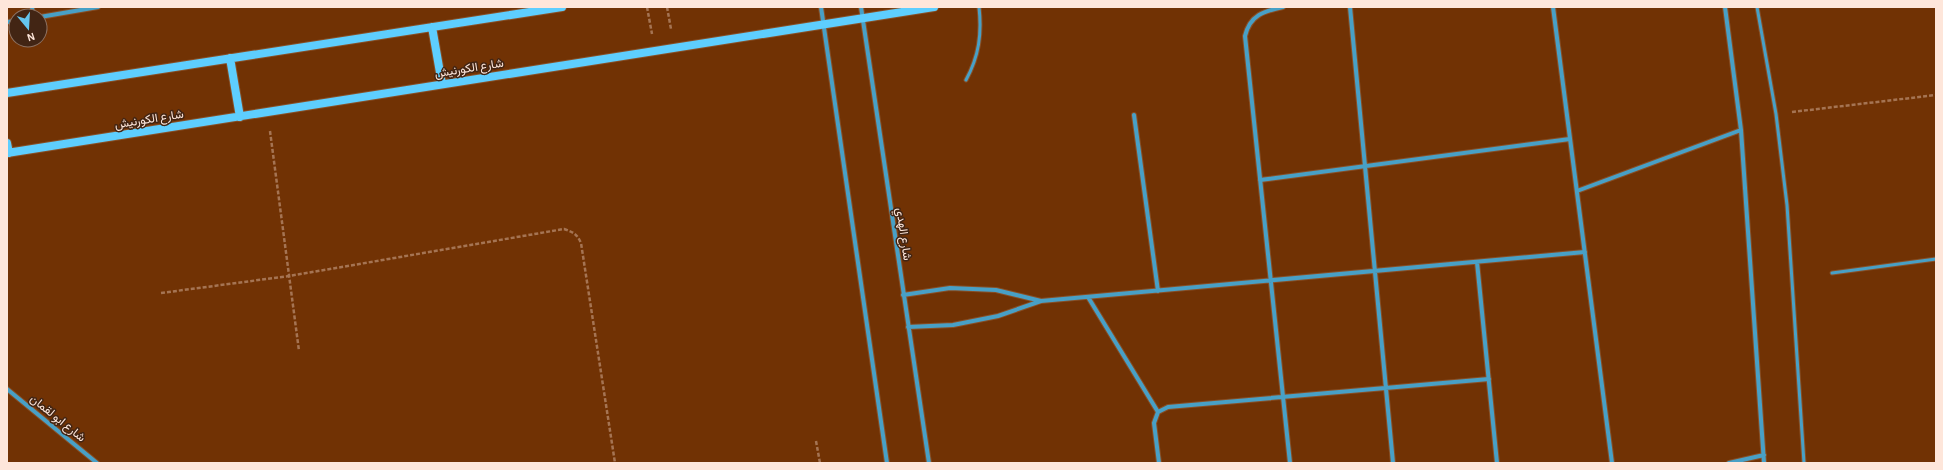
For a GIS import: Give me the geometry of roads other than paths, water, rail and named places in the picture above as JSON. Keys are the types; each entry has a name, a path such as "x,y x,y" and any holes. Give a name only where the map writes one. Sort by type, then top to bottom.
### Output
{"main road":[{"path":"7,93 562,7"},
{"name":"شارع الكورنيش","path":"8,153 934,7"},
{"path":"432,27 442,84"},
{"path":"230,58 240,117"},
{"path":"7,143 8,153"}],"street":[{"path":"48,16 98,7"},
{"path":"821,7 887,463"},
{"name":"شارع الهدي","path":"860,7 929,463"},
{"path":"1283,7 1259,14 1247,28 1245,36 1290,463"},
{"path":"1350,7 1393,463"},
{"path":"1553,7 1612,463"},
{"path":"1725,7 1741,130 1764,463"},
{"path":"1134,115 1158,291"},
{"path":"1577,191 1741,130"},
{"path":"1260,180 1570,140"},
{"path":"908,326 954,325 998,316 1041,301 1088,298 1585,252"},
{"path":"1477,262 1497,463"},
{"path":"903,295 950,288 996,290 1041,301"},
{"path":"1088,298 1158,412"},
{"path":"1159,463 1154,423 1158,412 1168,407 1489,379"},
{"name":"شارع ابو لقمان","path":"7,389 97,463"},
{"path":"1729,463 1764,455"}],"lane":[{"path":"966,80 978,55 981,26 979,7"},
{"path":"1757,7 1776,114 1790,232 1804,463"},
{"path":"1832,273 1936,258"}]}
